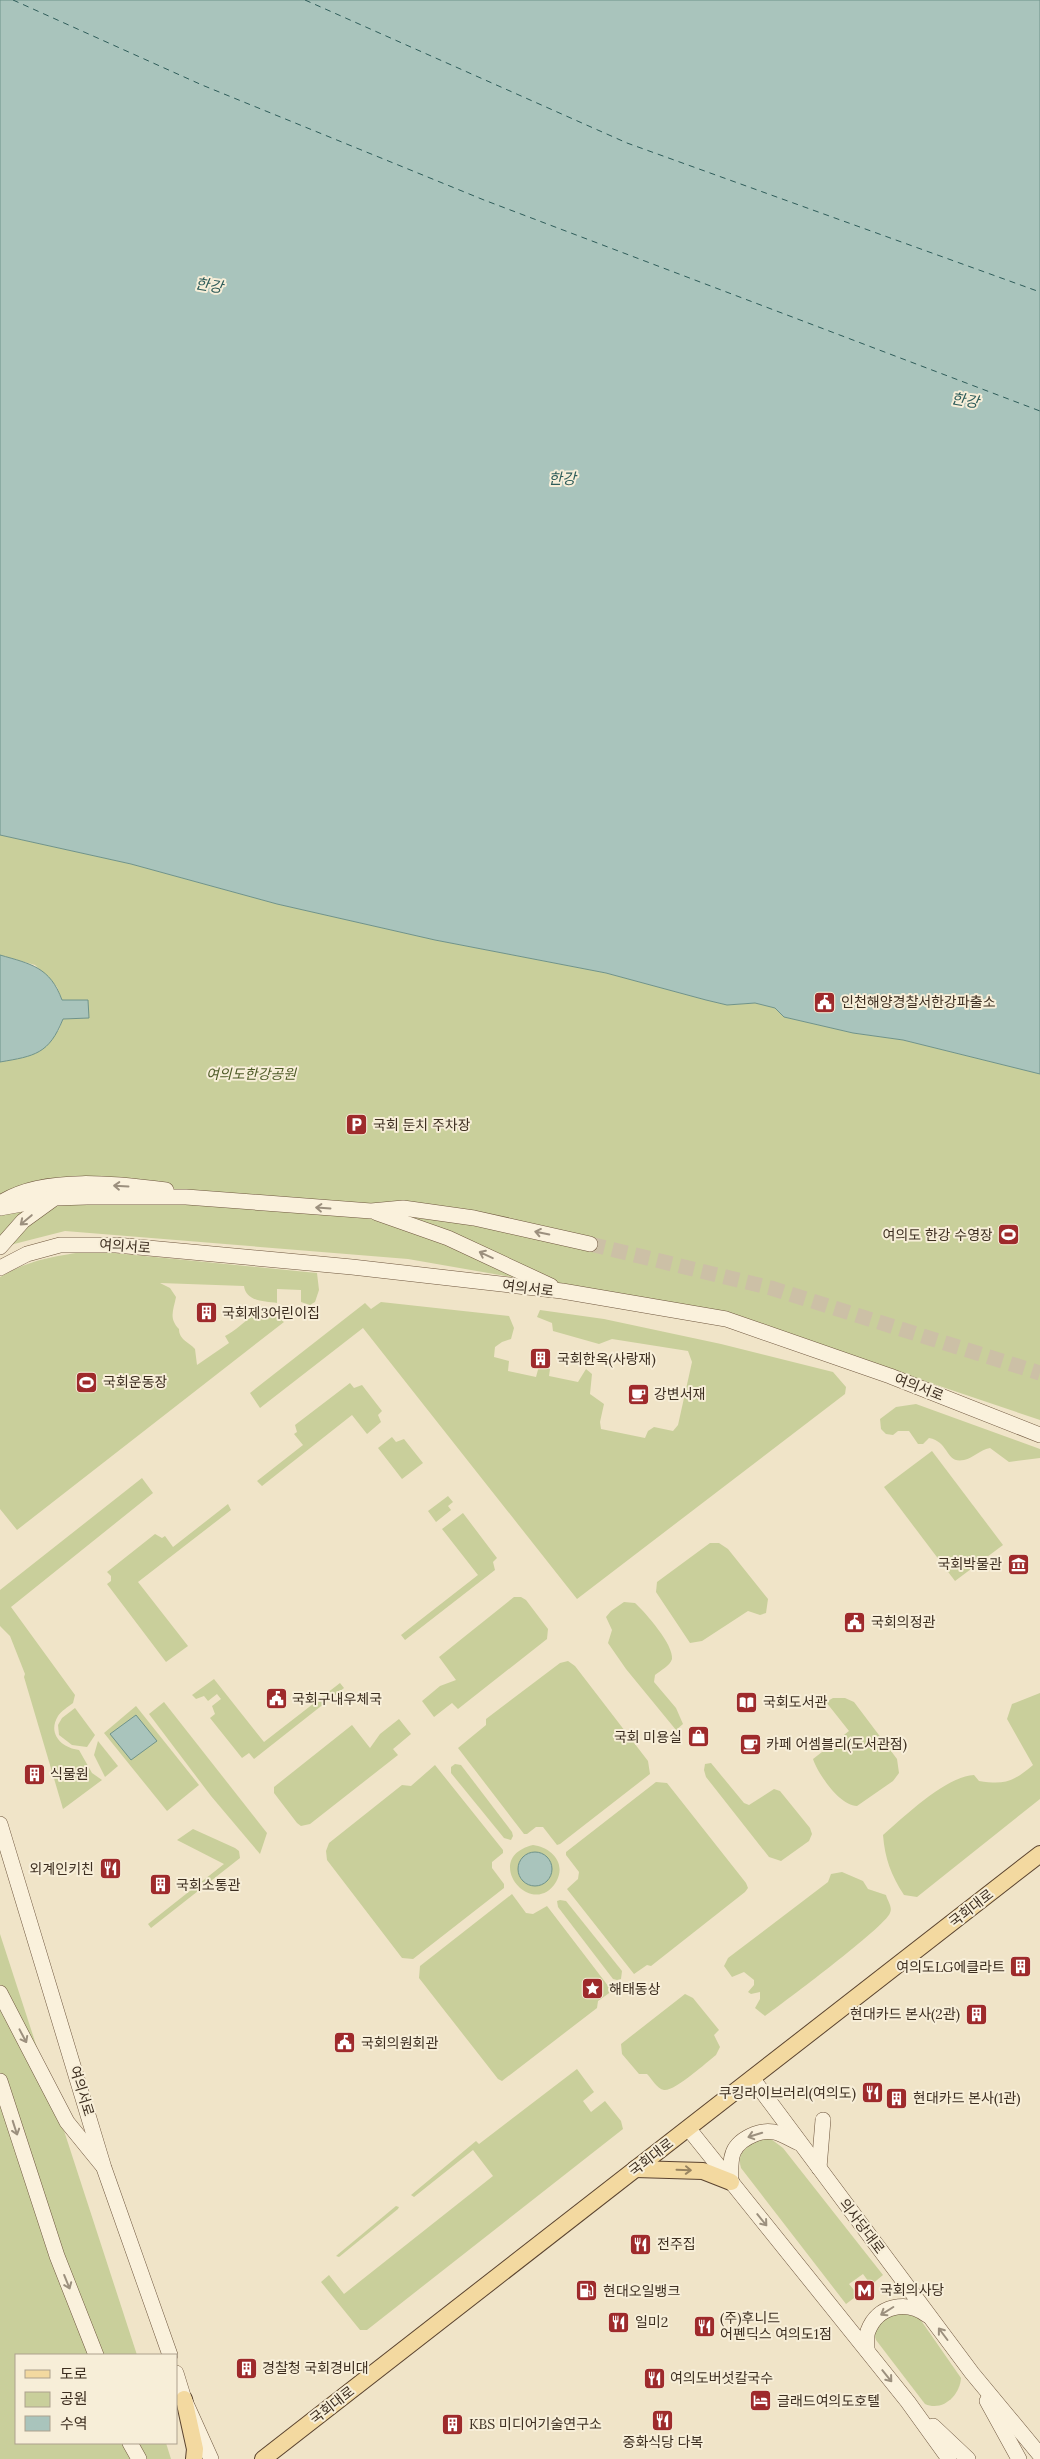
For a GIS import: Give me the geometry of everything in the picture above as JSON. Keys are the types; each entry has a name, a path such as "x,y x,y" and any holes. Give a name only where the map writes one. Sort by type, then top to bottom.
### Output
{"main road":[{"path":"0,1203 20,1193 74,1185 168,1190 186,1197"},
{"path":"0,1208 55,1198 186,1197 371,1211 404,1208 474,1218 590,1244"},
{"path":"0,1247 23,1221 55,1198"},
{"path":"371,1211 448,1238 562,1292"},
{"name":"여의서로","path":"0,1268 27,1254 52,1247 78,1244 116,1245 352,1267 562,1292 726,1319 890,1376 1040,1435"},
{"name":"여의서로","path":"0,1824 104,2168 170,2354"},
{"name":"국회대로","path":"263,2459 1040,1854"},
{"path":"0,1993 71,2127 104,2168"},
{"name":"의사당대로","path":"752,2078 972,2373 1040,2454"},
{"path":"0,2081 57,2256 96,2354"},
{"path":"52,2090 72,2113 81,2116 88,2111"},
{"path":"819,2168 823,2120"},
{"path":"688,2128 908,2402 948,2459"},
{"path":"731,2182 732,2156 737,2144 744,2138 760,2132 774,2132 801,2144"},
{"path":"635,2169 703,2171 731,2182"},
{"path":"867,2350 867,2332 882,2313 894,2307 906,2305 918,2308 930,2317"},
{"name":"의사당대로","path":"972,2373 1019,2459"},
{"path":"178,2380 184,2399 194,2449 194,2459"},
{"path":"184,2399 211,2459"},
{"path":"908,2402 968,2459"},
{"path":"131,2444 139,2459"}],"green space":[{"name":"여의도한강공원","path":"0,835 131,864 277,904 435,940 606,973 727,1005 755,1003 775,1008 784,1017 853,1033 903,1040 1040,1074 1040,1420 729,1315 408,1259 65,1231 14,1244 0,1251 0,1062 28,1056 59,1030 63,1019 88,1018 62,1000 57,987 35,965 0,955"},
{"path":"83,1252 114,1253 317,1273 319,1290 315,1302 310,1305 301,1302 301,1290 277,1289 277,1303 252,1298 245,1291 244,1286 160,1283 170,1288 176,1297 173,1313 174,1321 182,1338 195,1349 197,1365 229,1343 225,1336 261,1310 266,1309 284,1322 17,1530 0,1509 0,1277 40,1260"},
{"path":"381,1302 509,1316 514,1328 511,1339 495,1347 494,1357 509,1361 508,1371 536,1377 539,1366 550,1369 549,1376 578,1382 586,1369 592,1374 590,1394 604,1404 600,1422 601,1429 645,1438 648,1431 654,1427 673,1431 678,1425 692,1362 688,1351 612,1339 599,1344 553,1331 552,1323 537,1317 540,1310 604,1319 721,1344 833,1372 846,1387 845,1394 577,1599 363,1328 260,1408 250,1393 365,1303 371,1309"},
{"path":"350,1383 354,1388 362,1385 382,1411 378,1415 381,1422 367,1434 352,1415 262,1486 257,1481 303,1445 294,1434 297,1432 295,1425"},
{"path":"916,1404 1040,1449 1040,1458 1009,1462 990,1448 968,1459 958,1460 953,1459 936,1440 929,1438 923,1444 918,1444 909,1431 898,1431 893,1435 886,1434 881,1429 880,1419 896,1407"},
{"path":"392,1437 396,1442 404,1439 423,1463 402,1479 378,1448"},
{"path":"932,1451 1003,1545 955,1581 884,1487"},
{"path":"142,1478 153,1493 11,1607 75,1695 73,1703 58,1716 54,1729 55,1734 62,1743 79,1750 92,1773 102,1780 63,1809 24,1677 25,1674 10,1636 0,1626 0,1590"},
{"path":"448,1496 453,1502 448,1506 451,1510 436,1522 428,1511"},
{"path":"228,1504 231,1510 138,1582 188,1646 166,1662 107,1584 111,1581 111,1576 107,1572 155,1534 162,1538 165,1536 173,1547"},
{"path":"463,1513 497,1558 493,1562 495,1570 405,1640 401,1635 478,1575 442,1529"},
{"path":"710,1543 719,1543 728,1549 768,1599 766,1613 760,1615 748,1611 702,1641 690,1643 656,1592 657,1582"},
{"path":"514,1597 521,1597 526,1600 548,1629 547,1639 458,1709 452,1703 434,1717 422,1701 440,1686 456,1680 439,1657"},
{"path":"624,1602 635,1603 640,1607 658,1629 671,1653 671,1661 655,1675 654,1682 676,1708 683,1724 676,1730 626,1669 608,1643 612,1630 606,1617"},
{"path":"568,1661 575,1666 648,1761 650,1774 557,1845 543,1827 536,1827 527,1834 524,1834 458,1748 486,1725 486,1719 560,1663"},
{"path":"214,1679 264,1742 340,1683 344,1688 254,1759 249,1753 242,1758 210,1718 215,1714 212,1706 221,1699 217,1694 208,1701 204,1696 196,1699 192,1695"},
{"path":"1040,1693 1040,1799 917,1897 904,1895 889,1866 883,1835 938,1790 963,1777 974,1775 979,1781 996,1783 1008,1781 1014,1779 1033,1765 1007,1719 1012,1704"},
{"path":"833,1698 845,1698 854,1702 897,1759 899,1773 893,1781 857,1806 850,1805 844,1801 830,1788 813,1759 849,1731 826,1702"},
{"path":"164,1702 267,1833 260,1854 211,1796 149,1714"},
{"path":"136,1706 199,1785 167,1811 104,1733"},
{"path":"75,1708 95,1735 87,1747 72,1745 59,1735 58,1725 62,1718"},
{"path":"399,1719 411,1734 393,1749 398,1755 310,1824 301,1826 297,1823 274,1793 274,1787 352,1725 370,1748 380,1734"},
{"path":"98,1741 118,1766 105,1777 94,1755"},
{"path":"711,1763 744,1803 749,1805 774,1789 780,1791 810,1828 812,1834 809,1841 781,1861 769,1857 706,1777 705,1764"},
{"path":"455,1764 461,1765 512,1832 511,1840 504,1838 451,1773 451,1767"},
{"path":"435,1765 503,1850 503,1853 492,1862 492,1868 504,1884 504,1888 413,1959 402,1958 327,1860 326,1851 329,1843 402,1785 411,1786"},
{"path":"656,1782 667,1783 748,1888 651,1966 647,1965 634,1974 567,1889 578,1879 579,1872 566,1855 566,1852"},
{"path":"193,1829 235,1848 239,1851 240,1858 151,1928 148,1924 224,1864 177,1840"},
{"path":"533,1845 546,1849 555,1857 560,1868 559,1875 556,1882 546,1892 535,1894 524,1891 516,1883 511,1873 511,1862 518,1852","holes":["528,1854 549,1879 540,1885 518,1867 523,1857"]},
{"path":"842,1872 863,1881 868,1889 886,1895 890,1906 890,1913 884,1921 853,1948 765,2016 755,2008 760,1999 760,1992 751,1994 748,1992 754,1985 754,1980 744,1972 732,1977 724,1966 728,1958 828,1882 831,1874"},
{"path":"512,1894 526,1913 533,1914 547,1906 612,1991 598,2001 597,2008 502,2081 498,2079 419,1978 420,1966"},
{"path":"557,1901 566,1901 622,1971 621,1979 613,1979 558,1907"},
{"path":"0,1934 137,2354 15,2354 15,2444 166,2444 171,2459 0,2459"},
{"path":"685,1994 693,1998 719,2030 714,2035 720,2047 716,2055 690,2076 675,2086 664,2090 657,2086 647,2074 639,2074 622,2054 621,2044"},
{"path":"577,2069 594,2092 583,2101 591,2112 605,2101 621,2121 623,2129 367,2330 360,2330 321,2282 329,2275 344,2294 493,2176 473,2150 414,2197 411,2195 476,2141 479,2144"},
{"path":"761,2139 771,2139 783,2148 883,2275 871,2285 863,2274 849,2284 858,2295 846,2304 741,2168 740,2158 742,2153"},
{"path":"396,2206 399,2207 398,2209 339,2257 336,2256"},
{"path":"900,2310 920,2319 961,2378 954,2396 944,2404 932,2406 925,2404 876,2340 874,2334 879,2323"}],"water":[{"name":"한강","path":"0,0 1040,0 1040,1074 903,1040 853,1033 784,1017 775,1008 755,1003 727,1005 606,973 435,940 277,904 131,864 0,835"},
{"path":"0,955 30,964 45,974 52,980 62,1000 88,1000 89,1018 63,1019 52,1040 39,1051 23,1058 0,1062"},
{"path":"136,1715 157,1741 131,1760 110,1734"},
{"path":"535,1852 547,1857 552,1869 547,1881 535,1886 523,1881 518,1869 523,1857"}],"ferry route":[{"path":"13,0 202,85 484,200 1040,411"},
{"path":"305,0 627,143 1040,292"}],"tunnel":[{"path":"590,1244 771,1288 1040,1373"}],"place":[{"name":"인천해양경찰서한강파출소","path":"825,1002"},
{"name":"국회 둔치 주차장","path":"357,1125"},
{"name":"여의도 한강 수영장","path":"1009,1235"},
{"name":"국회제3어린이집","path":"206,1313"},
{"name":"국회한옥(사랑재)","path":"541,1359"},
{"name":"국회운동장","path":"87,1382"},
{"name":"강변서재","path":"638,1394"},
{"name":"국회박물관","path":"1018,1564"},
{"name":"국회의정관","path":"855,1622"},
{"name":"국회구내우체국","path":"276,1699"},
{"name":"국회도서관","path":"747,1702"},
{"name":"국회 미용실","path":"698,1737"},
{"name":"카페 어셈블리(도서관점)","path":"750,1744"},
{"name":"식물원","path":"34,1774"},
{"name":"외계인키친","path":"110,1869"},
{"name":"국회소통관","path":"160,1885"},
{"name":"여의도LG에클라트","path":"1021,1967"},
{"name":"해태동상","path":"593,1989"},
{"name":"현대카드 본사(2관)","path":"976,2014"},
{"name":"국회의원회관","path":"345,2043"},
{"name":"쿠킹라이브러리(여의도)","path":"872,2093"},
{"name":"현대카드 본사(1관)","path":"897,2098"},
{"name":"전주집","path":"641,2244"},
{"name":"국회의사당","path":"864,2290"},
{"name":"현대오일뱅크","path":"587,2291"},
{"name":"일미2","path":"619,2322"},
{"name":"(주)후니드 어펜딕스 여의도1점","path":"704,2326"},
{"name":"경찰청 국회경비대","path":"246,2368"},
{"name":"여의도버섯칼국수","path":"654,2378"},
{"name":"글래드여의도호텔","path":"761,2401"},
{"name":"중화식당 다복","path":"663,2420"},
{"name":"KBS 미디어기술연구소","path":"453,2424"}]}
